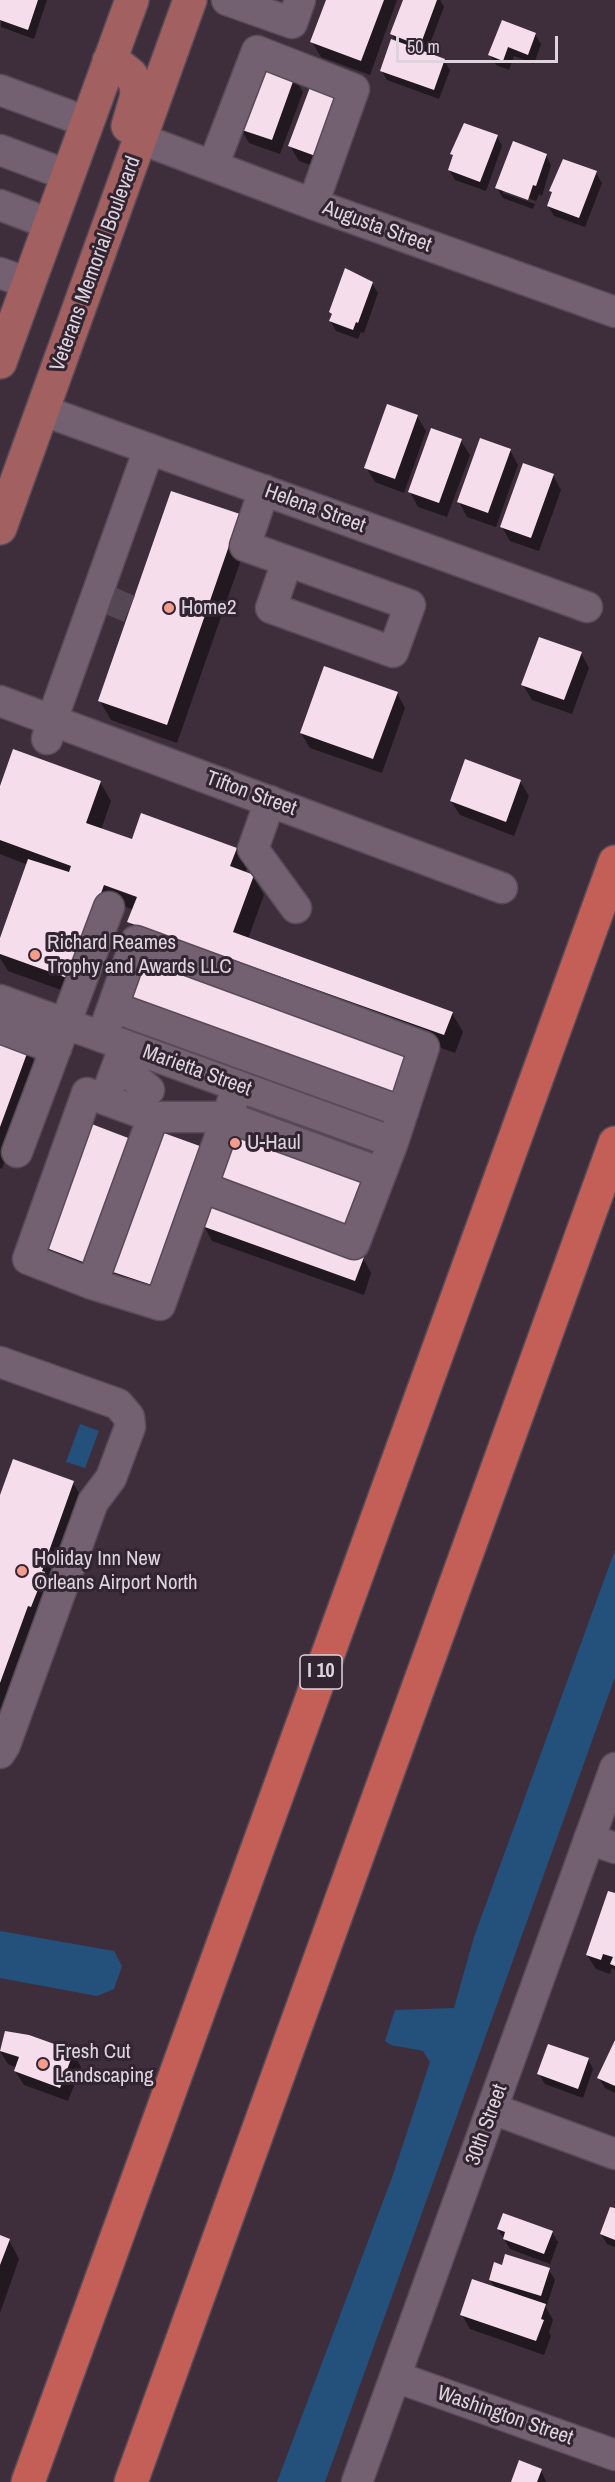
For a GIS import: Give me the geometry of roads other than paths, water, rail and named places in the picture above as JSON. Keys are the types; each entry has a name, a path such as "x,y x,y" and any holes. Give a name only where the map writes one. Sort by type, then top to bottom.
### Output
{"highway":[{"name":"I 10","path":"28,2482 615,862"},
{"path":"131,2482 615,1143"}],"main road":[{"path":"3,344 14,278 50,224 132,0"},
{"name":"Veterans Memorial Boulevard","path":"0,528 190,0"},
{"path":"90,282 104,210 138,94 131,75 109,61"}],"street":[{"path":"227,0 292,23 300,0"},
{"path":"213,166 256,51 354,89 313,204"},
{"path":"0,90 87,122"},
{"name":"Augusta Street","path":"141,139 313,204 615,312"},
{"path":"0,150 68,175"},
{"path":"0,205 50,224"},
{"name":"Helena Street","path":"44,411 587,607"},
{"path":"52,720 106,599 149,449"},
{"path":"264,490 245,546 287,562"},
{"name":"Tifton Street","path":"0,701 502,888"},
{"path":"270,801 253,849 296,908"},
{"path":"17,1152 109,907"},
{"path":"105,1099 115,1049 113,1007 136,940 424,1047 393,1142 354,1244 202,1187"},
{"name":"Marietta Street","path":"0,1000 60,1036 115,1049 238,1086 393,1142"},
{"path":"113,1007 403,1112"},
{"path":"0,1028 60,1036"},
{"path":"115,1049 161,1106"},
{"path":"238,1086 227,1117 202,1187 159,1305 92,1284 28,1259 87,1093 105,1099 227,1117 381,1173"},
{"path":"92,1284 161,1106"},
{"path":"0,1362 118,1404 129,1417 130,1427 111,1478 93,1502 5,1745 0,1753"},
{"name":"30th Street","path":"357,2482 493,2109 602,1844 615,1768"},
{"path":"493,2109 615,2154"},
{"name":"Washington Street","path":"396,2377 615,2455"}],"water":[{"path":"80,1424 99,1431 85,1468 66,1462"},
{"path":"615,1550 615,1677 325,2482 277,2482 393,2175 430,2062 423,2051 391,2045 385,2041 395,2010 454,2008 474,1937"},
{"path":"0,1931 114,1951 122,1966 114,1989 97,1996 0,1978"}],"tunnel":[{"path":"110,616 121,590"}],"place":[{"name":"Home2","path":"169,608"},
{"name":"Richard Reames Trophy and Awards LLC","path":"35,955"},
{"name":"U-Haul","path":"235,1143"},
{"name":"Holiday Inn New Orleans Airport North","path":"22,1571"},
{"name":"Fresh Cut Landscaping","path":"43,2064"}]}
